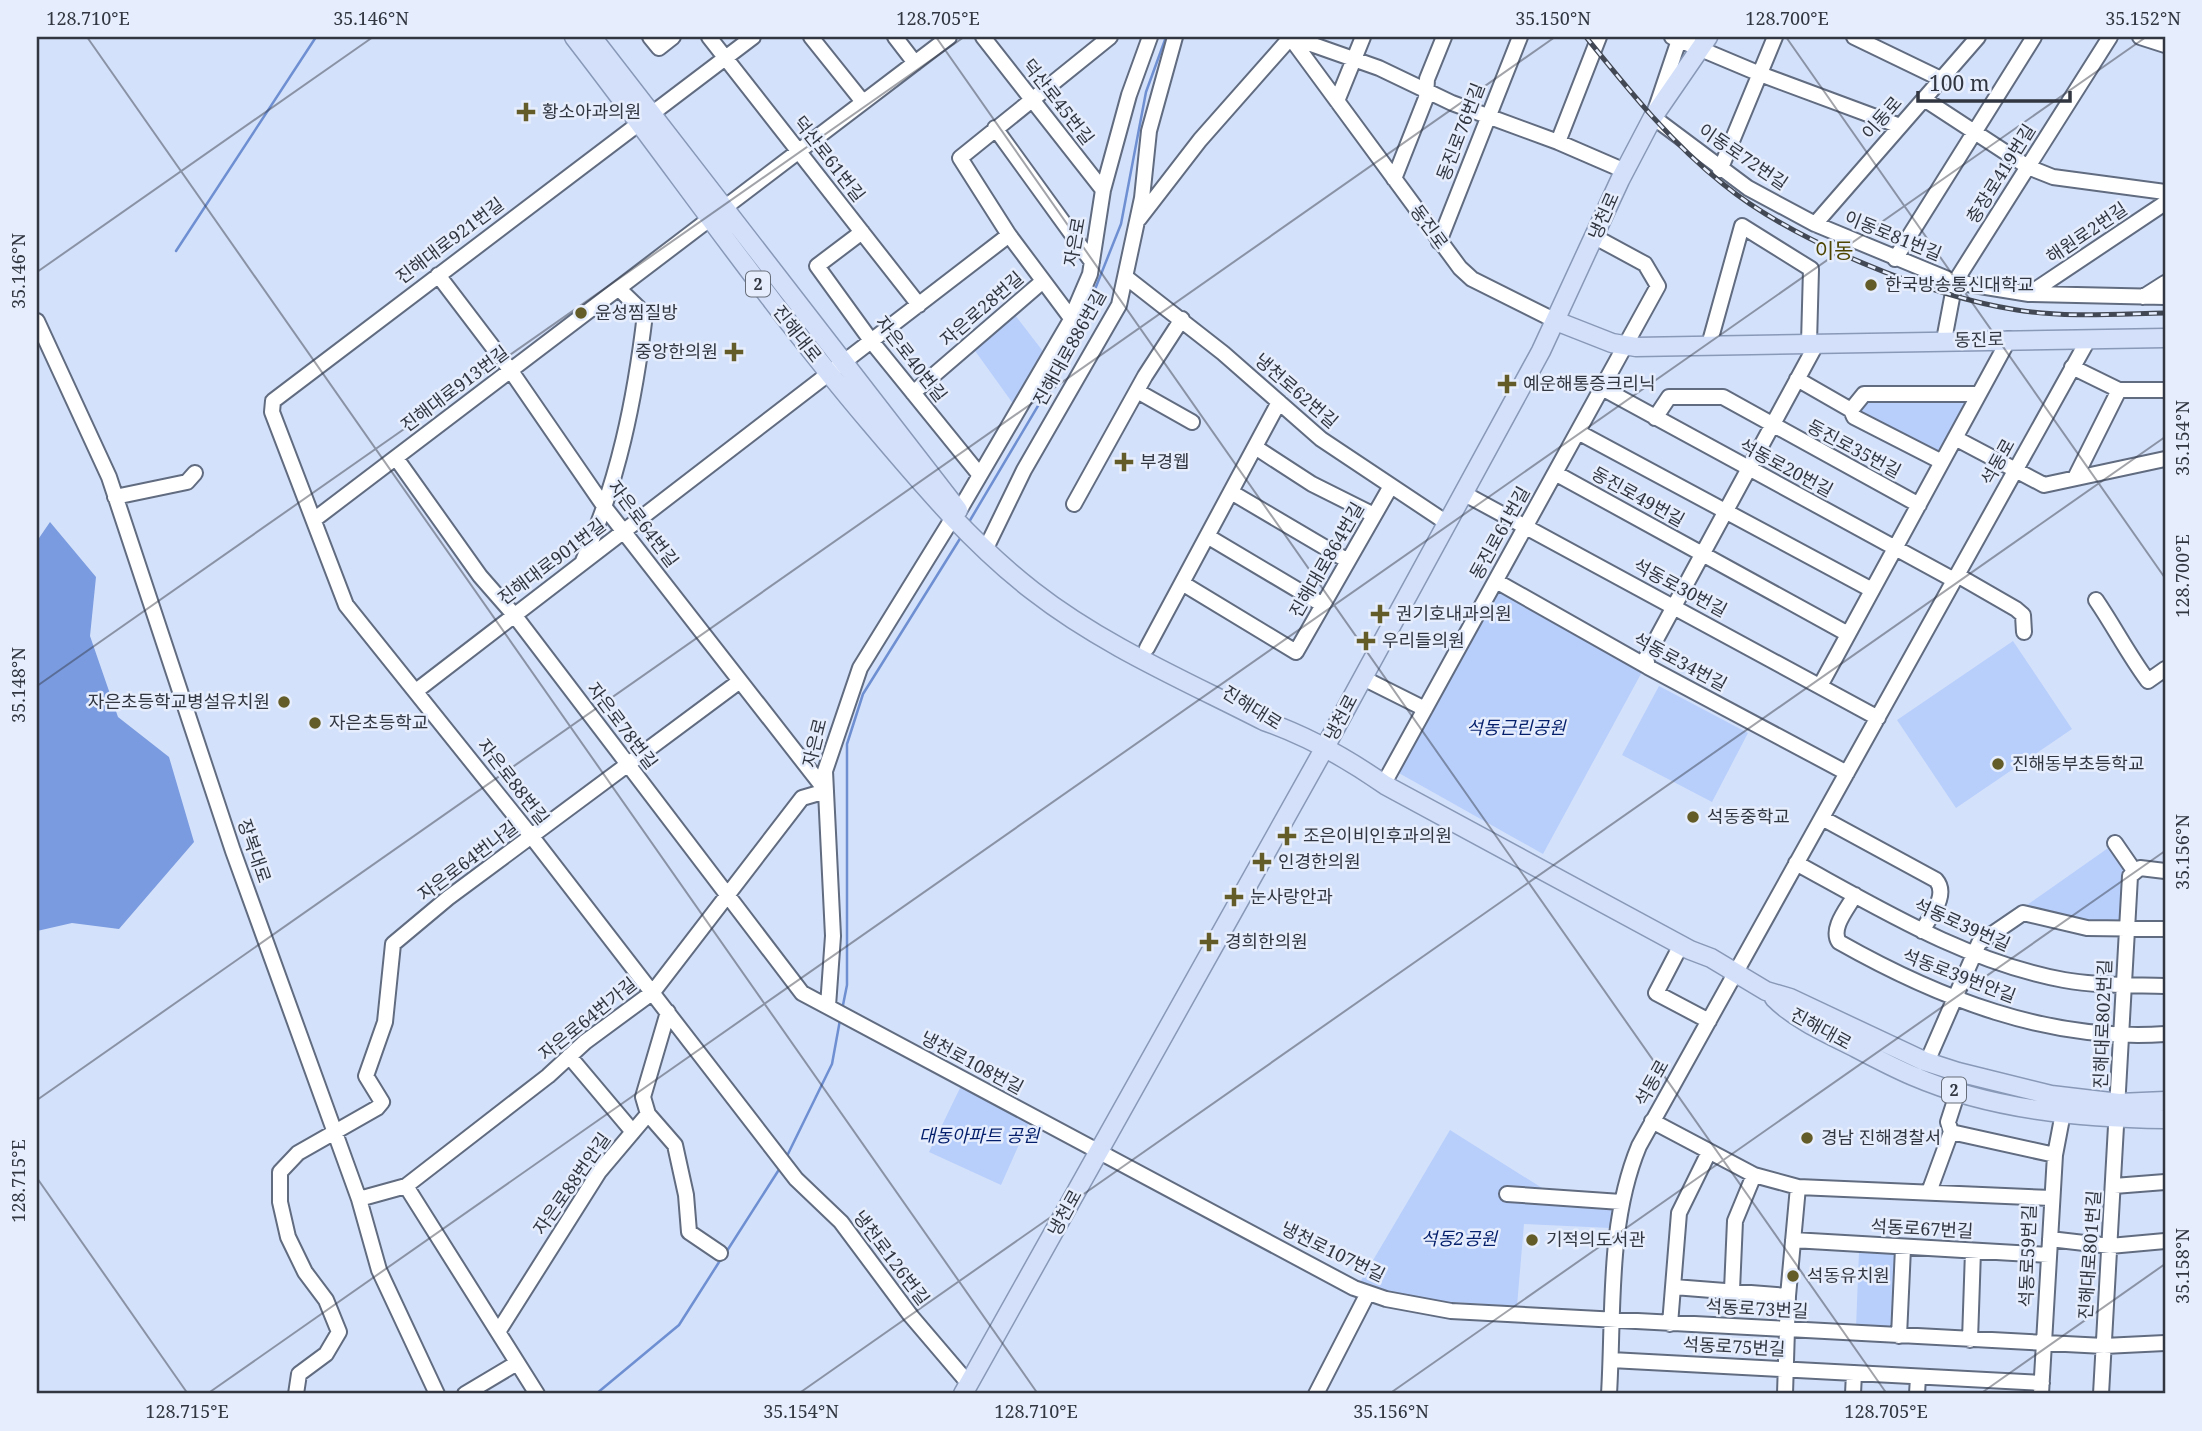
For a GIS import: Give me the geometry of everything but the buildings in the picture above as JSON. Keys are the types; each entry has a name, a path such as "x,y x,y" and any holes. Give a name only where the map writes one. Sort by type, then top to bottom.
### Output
{"main road":[{"name":"진해대로","path":"574,37 724,209 845,362 957,516"},
{"name":"진해대로","path":"592,37 709,220 829,374 957,516"},
{"name":"냉천로","path":"966,1389 1324,749 1447,523 1556,321 1653,117 1704,43"},
{"name":"동진로","path":"1556,321 1612,343 1626,345 2165,338"},
{"name":"2","path":"957,516 980,537"},
{"name":"진해대로","path":"980,537 1077,609 1265,711 1288,729"},
{"name":"진해대로","path":"980,537 1032,591 1081,625 1264,721 1288,729"},
{"name":"2","path":"1288,729 1360,767 1388,776 1695,941 1712,958"},
{"name":"2","path":"1360,767 1385,785 1681,945 1712,958 1766,991"},
{"name":"진해대로","path":"1766,991 1790,999 1927,1062 2016,1088 2165,1119"},
{"name":"진해대로","path":"1766,991 1784,1009 1837,1039 1914,1077 1958,1091 2063,1113 2119,1110 2165,1101"}],"street":[{"path":"655,42 673,37"},
{"name":"덕산로61번길","path":"709,37 919,305"},
{"name":"진해대로921번길","path":"272,401 753,37"},
{"path":"811,37 863,102"},
{"path":"895,37 915,63"},
{"name":"진해대로913번길","path":"314,519 949,37"},
{"name":"덕산로45번길","path":"983,37 1103,190"},
{"path":"1092,262 995,128 1110,37"},
{"name":"자은로","path":"828,1006 833,936 825,771 860,668 957,516 1072,318 1092,262 1103,190 1129,95 1150,37"},
{"name":"진해대로886번길","path":"980,537 1024,470 1112,317 1127,278 1149,131 1175,37"},
{"path":"1136,222 1200,140 1291,37 1379,68 1426,93 1487,118 1558,142 1625,171"},
{"name":"동진로","path":"1291,37 1439,242 1472,279 1556,321"},
{"path":"1337,101 1363,37"},
{"path":"1394,179 1444,37"},
{"name":"동진로76번길","path":"1439,242 1520,37"},
{"path":"1558,142 1599,37"},
{"path":"1720,170 1775,37"},
{"path":"1854,37 1941,79"},
{"name":"이동로","path":"1815,225 1978,37"},
{"path":"1895,259 2034,37"},
{"name":"충장로419번길","path":"1944,340 1955,282 2110,37"},
{"path":"2140,37 2165,45"},
{"path":"1653,117 1677,38 1704,43 1760,74 1900,126"},
{"path":"1924,99 2028,167 2053,177 2165,192"},
{"name":"이동로72번길","path":"1653,117 1720,170 1815,225"},
{"name":"자은로28번길","path":"995,128 960,158 1009,235 1072,318"},
{"name":"해원로2번길","path":"2029,294 2165,203"},
{"name":"이동로81번길","path":"1815,225 1955,282 2029,294 2165,298"},
{"path":"1648,667 1646,658 1797,379 1813,343 1811,269 1742,226 1709,345"},
{"name":"자은로40번길","path":"862,232 817,266 872,342 979,474"},
{"name":"진해대로901번길","path":"416,691 1009,235"},
{"path":"1595,237 1645,264 1658,286 1626,345"},
{"name":"자은로64번길","path":"438,275 511,371 606,509 826,791"},
{"name":"냉천로62번길","path":"1127,278 1182,320 1321,439 1447,523"},
{"name":"자은로28번길","path":"913,393 1043,281"},
{"path":"2142,298 2165,283"},
{"path":"581,565 606,509 636,391 645,314 619,289"},
{"path":"1074,504 1137,391 1182,320"},
{"name":"장복대로","path":"37,321 87,425 115,497 233,851 359,1199 379,1269 437,1394"},
{"path":"1820,686 2009,340"},
{"name":"석동로","path":"1609,1394 1621,1202 1629,1170 1735,972 2088,340"},
{"name":"동진로61번길","path":"1388,776 1626,345"},
{"path":"2072,367 2119,390 2165,390"},
{"name":"동진로35번길","path":"1797,379 1851,410 1854,416 1942,462"},
{"name":"석동로20번길","path":"1602,388 1748,470 1895,548 1956,577"},
{"path":"2075,478 2119,390"},
{"path":"1137,391 1192,422"},
{"name":"동진로35번길","path":"1851,410 1864,394 1979,394"},
{"path":"1655,418 1669,397 1723,397 1771,426"},
{"name":"자은로88번길","path":"272,401 272,412 346,605 532,837 783,1164"},
{"path":"1147,648 1279,402"},
{"name":"동진로35번길","path":"1771,426 1919,505"},
{"name":"동진로49번길","path":"1578,432 1724,513"},
{"path":"1955,438 2044,485 2165,458"},
{"path":"1255,447 1312,484 1374,516"},
{"name":"자은로78번길","path":"396,458 480,576 514,616 802,993 828,1006"},
{"path":"115,497 187,482 195,473"},
{"name":"동진로49번길","path":"1555,473 1702,555"},
{"name":"진해대로864번길","path":"1182,583 1296,652 1391,486"},
{"path":"1231,492 1349,561"},
{"name":"석동로30번길","path":"1463,493 1878,718"},
{"path":"1724,513 1872,590"},
{"path":"1207,536 1323,605"},
{"path":"1702,555 1848,634"},
{"path":"1956,577 2016,609 2023,615 2025,632"},
{"name":"석동로34번길","path":"1496,581 1648,667 1847,773"},
{"path":"2096,600 2123,638 2123,648 2148,681 2165,669"},
{"path":"1363,678 1425,709"},
{"name":"자은로64번나길","path":"334,1130 377,1108 382,1101 366,1076 385,1022 393,944 448,898 740,681"},
{"name":"자은로64번가길","path":"359,1199 407,1186 653,992 802,797 826,791"},
{"path":"1822,818 1936,880 1940,885 1941,896 1922,930"},
{"path":"2115,843 2135,872 2140,868 2165,871"},
{"name":"석동로39번길","path":"1797,863 1975,956 2066,981 2165,986"},
{"name":"진해대로802번길","path":"2119,1110 2125,931 2130,876 2135,872"},
{"name":"석동로39번안길","path":"1855,895 1837,926 1835,936 1839,942 1893,972 1993,1012 2042,1024 2120,1037 2165,1034"},
{"path":"1927,1062 1957,999 1979,943 2023,913 2087,928 2125,931 2165,929"},
{"path":"1681,945 1656,993 1709,1021"},
{"name":"냉천로108번길","path":"828,1006 1099,1152"},
{"path":"668,1013 643,1097 648,1114 675,1144 686,1195 689,1232 720,1253"},
{"path":"569,1056 633,1132"},
{"path":"1929,1192 1951,1132 1948,1122 1958,1091"},
{"name":"진해대로801번길","path":"2101,1394 2119,1110"},
{"path":"2052,1198 2055,1155 2063,1113"},
{"name":"자은로88번안길","path":"498,1332 599,1172 648,1114"},
{"name":"석동로59번길","path":"1653,1121 1754,1175 1798,1186 2052,1198 2042,1389"},
{"path":"296,1394 299,1374 326,1354 339,1332 326,1300 305,1272 288,1237 280,1202 280,1172 298,1153 334,1130"},
{"path":"1951,1132 2055,1155"},
{"name":"냉천로107번길","path":"1099,1152 1368,1293 1435,1309 1613,1321"},
{"path":"1670,1324 1679,1213 1709,1152"},
{"name":"냉천로126번길","path":"783,1164 841,1222 966,1389"},
{"path":"1732,1290 1735,1222 1754,1175"},
{"path":"2114,1186 2165,1182"},
{"path":"407,1186 537,1394"},
{"path":"1785,1394 1788,1296 1798,1186"},
{"path":"1507,1194 1621,1202"},
{"path":"2050,1239 2110,1246 2165,1241"},
{"name":"석동로67번길","path":"1793,1240 2049,1255"},
{"path":"1899,1336 1903,1248"},
{"path":"1970,1340 1973,1251"},
{"path":"1675,1287 1788,1296"},
{"path":"1316,1394 1368,1293"},
{"name":"석동로73번길","path":"1613,1321 2104,1346 2165,1343"},
{"name":"석동로75번길","path":"1611,1360 1918,1377 1980,1387 2042,1389"},
{"path":"465,1394 517,1363"},
{"path":"1853,1394 1854,1373"},
{"path":"1917,1394 1918,1377"}],"green space":[{"path":"1015,315 1045,354 1014,405 973,348"},
{"path":"1863,398 1971,398 1939,457 1862,416 1860,406"},
{"name":"석동근린공원","path":"1498,588 1642,672 1543,854 1397,772"},
{"path":"2013,641 2072,729 1956,808 1897,720"},
{"path":"1659,686 1748,733 1712,802 1622,755"},
{"path":"2111,846 2127,869 2121,927 2087,924 2024,907"},
{"name":"대동아파트 공원","path":"961,1086 1029,1122 1001,1185 929,1152"},
{"name":"석동2공원","path":"1450,1130 1550,1193 1614,1205 1610,1228 1524,1224 1517,1306 1422,1300 1359,1284"},
{"path":"1859,1251 1896,1253 1899,1257 1896,1324 1892,1329 1856,1327"}],"shaded area":[{"path":"50,522 96,577 90,636 118,717 169,757 194,842 119,929 72,923 37,931 37,541"}],"waterway":[{"path":"176,251 316,37"},
{"path":"969,522 1070,352 1121,224 1146,92 1166,37"},
{"path":"842,1010 847,985 847,744 863,694 961,537"},
{"path":"787,1156 832,1064 840,1020"},
{"path":"725,1254 780,1168"},
{"path":"596,1394 679,1325 721,1259"}],"railway":[{"path":"1586,37 1650,114 1704,168 1752,205 1823,245 1903,279 1982,303 2017,310 2072,315 2165,313"}],"place":[{"name":"황소아과의원","path":"526,112"},
{"name":"한국방송통신대학교","path":"1871,285"},
{"name":"윤성찜질방","path":"581,313"},
{"name":"중앙한의원","path":"734,352"},
{"name":"예운해통증크리닉","path":"1507,384"},
{"name":"부경웹","path":"1124,462"},
{"name":"권기호내과의원","path":"1380,614"},
{"name":"우리들의원","path":"1366,641"},
{"name":"자은초등학교병설유치원","path":"284,702"},
{"name":"자은초등학교","path":"315,723"},
{"name":"진해동부초등학교","path":"1998,764"},
{"name":"석동중학교","path":"1693,817"},
{"name":"조은이비인후과의원","path":"1287,836"},
{"name":"인경한의원","path":"1262,862"},
{"name":"눈사랑안과","path":"1234,897"},
{"name":"경희한의원","path":"1209,942"},
{"name":"경남 진해경찰서","path":"1807,1138"},
{"name":"기적의도서관","path":"1532,1240"},
{"name":"석동유치원","path":"1793,1276"}],"district":[{"name":"이동","path":"1834,251"}]}
